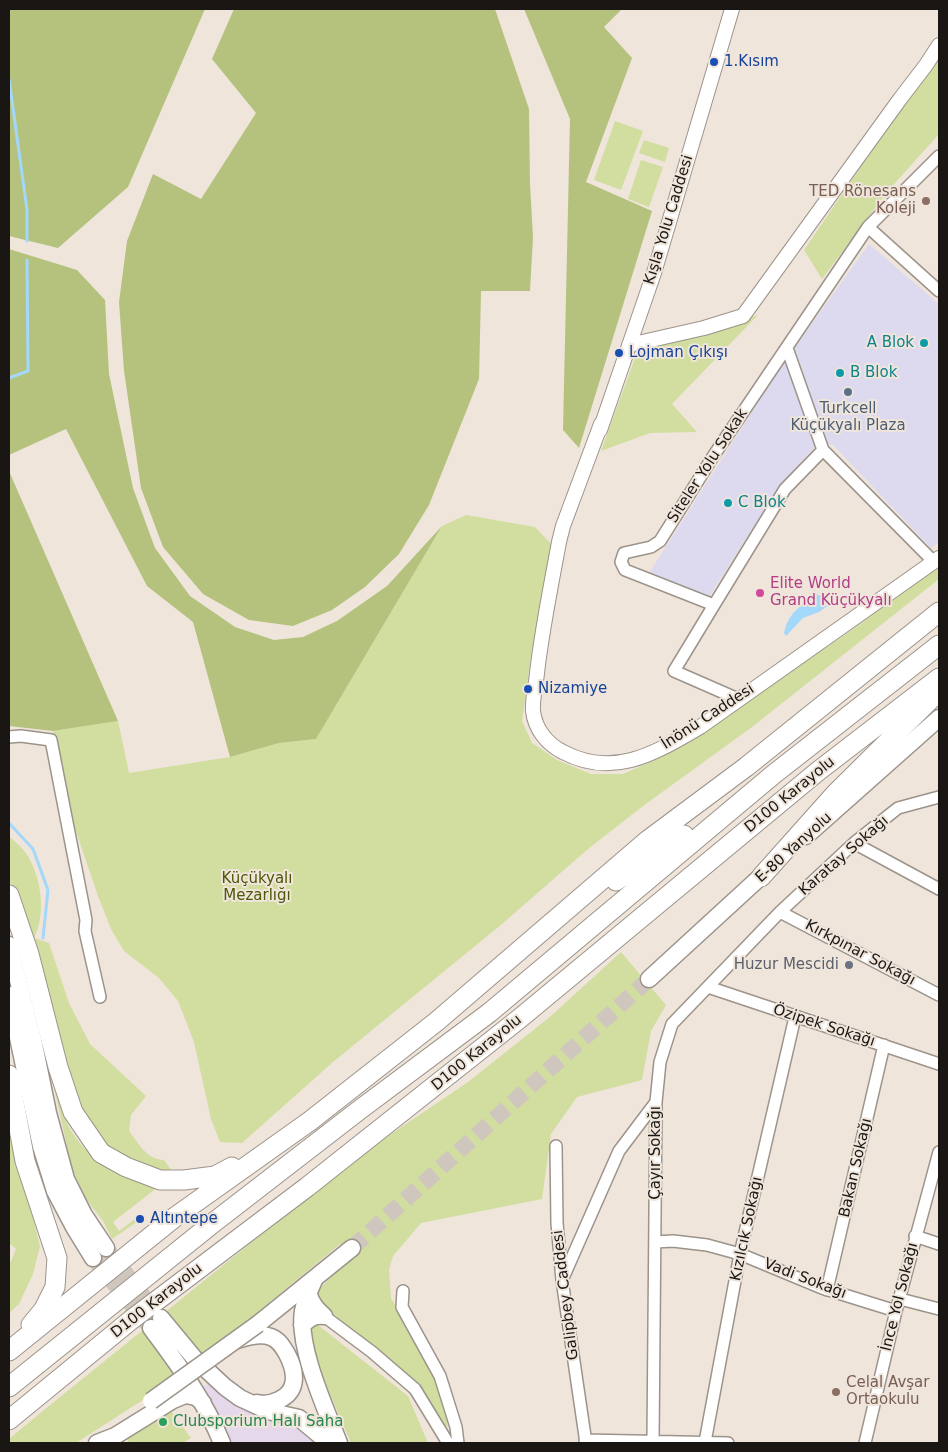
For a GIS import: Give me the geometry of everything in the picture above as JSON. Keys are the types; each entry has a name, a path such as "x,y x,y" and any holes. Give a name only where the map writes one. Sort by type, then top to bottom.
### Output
{"highway":[{"path":"12,1349 175,1217 310,1121 436,1022 648,840 746,767 939,612"},
{"name":"D100 Karayolu","path":"10,1385 213,1223 489,1013 774,774 939,645"},
{"name":"D100 Karayolu","path":"9,1420 131,1320 423,1096 519,1019 817,772 939,678"},
{"path":"761,877 835,794 939,691"},
{"path":"513,956 616,881 774,774"},
{"path":"9,895 28,954 58,1067 73,1112 101,1153 126,1167 160,1180 184,1180 215,1176 255,1155 310,1121"},
{"path":"9,1075 26,1161 57,1258 55,1287 44,1309 12,1349"}],"main road":[{"name":"E-80 Yanyolu","path":"649,979 939,718"},
{"path":"9,945 33,1039 48,1113 66,1179 84,1215 106,1248"},
{"path":"9,995 41,1146 55,1192 93,1258"},
{"path":"87,1443 151,1401 237,1340 262,1330 352,1248"},
{"path":"312,1285 311,1301 324,1316"},
{"path":"312,1285 303,1312 302,1326 306,1355 339,1443"},
{"path":"302,1326 311,1317 317,1315 324,1316"},
{"path":"222,1443 204,1405 156,1323 240,1398 268,1411 299,1418 329,1443"},
{"path":"240,1398 268,1405 287,1397 295,1383 291,1362 280,1343 262,1330"},
{"path":"97,1443 115,1436 173,1400 185,1395 196,1397 204,1405"}],"street":[{"name":"Kışla Yolu Caddesi","path":"563,526 654,273 732,9"},
{"path":"629,345 704,328 743,316 939,45"},
{"name":"Siteler Yolu Sokak","path":"714,605 625,570 620,562 624,553 651,547 660,541 710,462 868,227 939,156"},
{"path":"868,227 939,291"},
{"path":"787,348 823,450 936,560"},
{"path":"738,699 674,671 785,490 823,450"},
{"name":"İnönü Caddesi","path":"563,526 539,656 533,710 542,735 554,748 579,759 601,764 616,765 663,749 700,727 936,560"},
{"path":"9,737 21,736 51,740 100,997"},
{"name":"Karatay Sokağı","path":"780,912 854,843 898,808 939,798"},
{"path":"854,843 939,889"},
{"name":"Çayır Sokağı","path":"653,1440 656,1102 660,1062 672,1024 780,912"},
{"name":"Kırkpınar Sokağı","path":"780,912 939,995"},
{"name":"Özipek Sokağı","path":"708,987 939,1064"},
{"name":"Kızılcık Sokağı","path":"705,1442 740,1254 796,1017"},
{"name":"Bakan Sokağı","path":"827,1290 884,1045"},
{"path":"562,1280 620,1151 656,1102"},
{"name":"Galipbey Caddesi","path":"556,1146 557,1223 562,1280 585,1442"},
{"name":"İnce Yol Sokağı","path":"865,1443 915,1236 935,1187 939,1152"},
{"path":"915,1236 939,1244"},
{"name":"Vadi Sokağı","path":"655,1242 673,1241 706,1245 740,1254 827,1290 896,1311"},
{"path":"403,1291 402,1307 440,1376 456,1428 458,1443"},
{"path":"900,1298 939,1309"},
{"path":"324,1316 372,1352 415,1389 448,1443"},
{"path":"585,1442 653,1440 728,1443"}],"shaded area":[{"path":"869,244 939,304 939,542 931,548 832,444 814,448 780,485 709,597 649,573 782,365"},
{"path":"212,1381 240,1406 312,1435 320,1443 228,1443 202,1388"}],"green space":[{"path":"9,9 205,9 128,187 58,248 9,236"},
{"path":"234,9 495,9 529,109 533,237 530,291 481,291 479,379 429,505 399,554 365,587 332,610 293,626 249,620 203,594 163,547 141,488 124,371 119,302 127,241 153,174 201,199 256,113 212,59"},
{"path":"524,9 622,9 604,27 632,58 586,182 652,211 579,448 563,430 570,119"},
{"path":"939,52 939,134 887,192 822,279 804,250"},
{"path":"615,121 643,131 621,190 594,180"},
{"path":"644,140 669,148 665,162 639,153"},
{"path":"641,160 663,167 649,207 628,199"},
{"path":"9,249 77,270 105,300 109,374 133,488 155,548 190,596 235,627 274,640 303,637 337,621 387,586 442,526 316,739 279,743 230,757 193,622 147,586 66,429 9,455"},
{"path":"758,315 672,404 697,432 650,433 601,451 638,350"},
{"path":"9,471 118,721 53,731 9,726"},
{"name":"Küçükyalı Mezarlığı","path":"466,515 535,527 554,547 531,655 522,721 532,743 557,760 591,774 623,774 660,758 845,635 939,566 939,579 752,727 643,806 588,849 502,924 333,1062 242,1143 220,1142 211,1119 194,1042 178,1001 159,978 124,951 111,929 70,814 58,746 53,731 118,721 129,773 230,757 279,743 316,739 442,526"},
{"path":"9,836 31,861 38,883 41,906 38,928 34,938 49,943 69,1003 90,1044 146,1096 131,1115 129,1131 148,1154 164,1160 172,1171 148,1169 119,1155 102,1142 93,1132 73,1090 9,878"},
{"path":"621,952 666,1005 651,1031 642,1080 577,1097 551,1134 542,1199 421,1223 393,1256 389,1270 391,1298 436,1377 448,1426 443,1427 421,1387 318,1301 318,1290 352,1257 340,1244 203,1357 163,1387 76,1443 9,1443 9,1439 39,1414 325,1183 372,1147 468,1082 551,1016"},
{"path":"46,1052 65,1119 81,1144 91,1155 116,1172 144,1184 158,1187 113,1222 119,1231 136,1218 138,1221 112,1239 103,1221 86,1199 72,1168"},
{"path":"9,1121 40,1246 33,1274 19,1304 9,1313 9,1266 16,1249 9,1243"},
{"path":"314,1322 408,1396 428,1443 351,1443 314,1357 307,1329"},
{"name":"Clubsporium Halı Saha","path":"168,1407 191,1438 183,1443 130,1443 126,1438"}],"water":[{"path":"814,590 818,595 826,595 827,601 831,602 830,604 819,612 803,618 786,636 784,633 789,619"}],"waterway":[{"path":"9,79 27,210 27,241"},
{"path":"9,378 28,371 27,260"},
{"path":"9,823 33,849 48,890 43,938"}],"tunnel":[{"path":"352,1248 649,979"},
{"path":"106,1248 158,1315"},
{"path":"93,1258 151,1328"}],"place":[{"name":"1.Kısım","path":"714,62"},
{"name":"TED Rönesans Koleji","path":"926,201"},
{"name":"A Blok","path":"924,343"},
{"name":"Lojman Çıkışı","path":"619,353"},
{"name":"B Blok","path":"840,373"},
{"name":"Turkcell Küçükyalı Plaza","path":"848,392"},
{"name":"C Blok","path":"728,503"},
{"name":"Elite World Grand Küçükyalı","path":"760,593"},
{"name":"Nizamiye","path":"528,689"},
{"name":"Huzur Mescidi","path":"849,965"},
{"name":"Altıntepe","path":"140,1219"},
{"name":"Celal Avşar Ortaokulu","path":"836,1392"},
{"name":"Clubsporium Halı Saha","path":"163,1422"}]}
